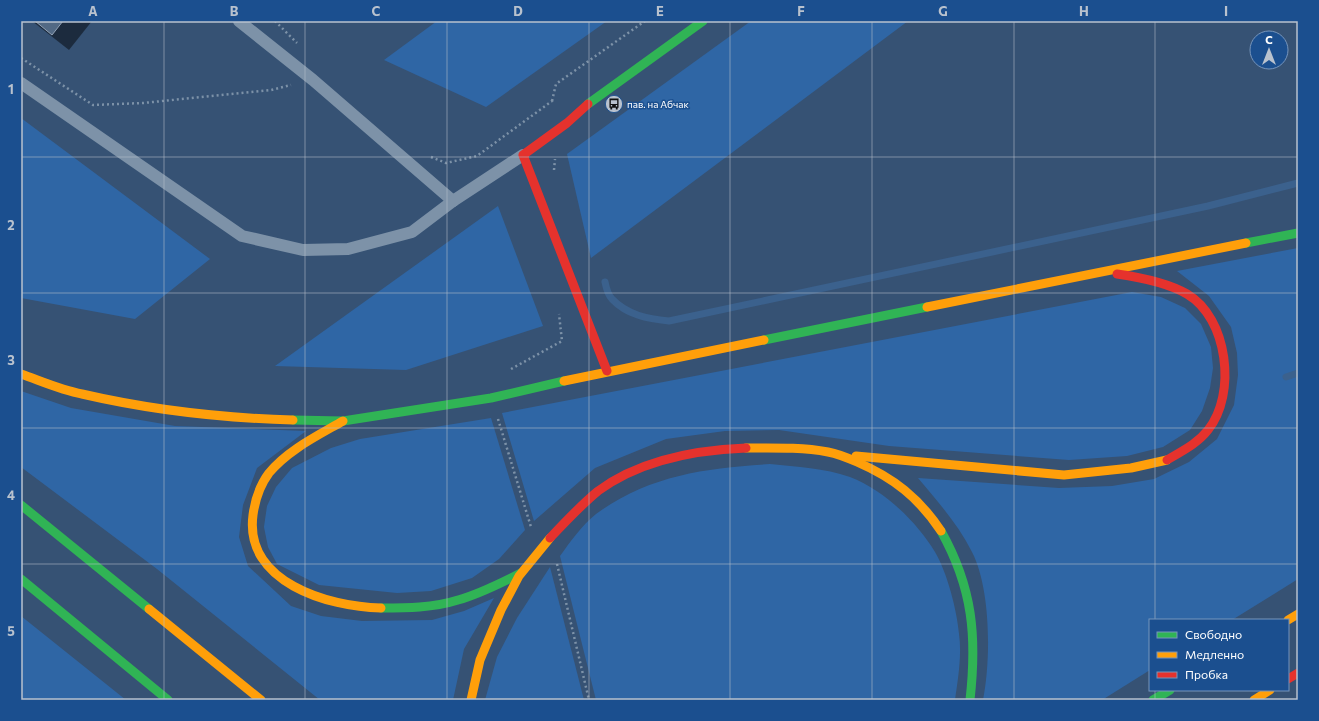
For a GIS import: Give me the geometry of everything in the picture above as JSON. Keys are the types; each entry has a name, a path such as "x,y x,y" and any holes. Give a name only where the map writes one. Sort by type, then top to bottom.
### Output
{"main road":[{"path":"608,371 522,155 567,123 582,109 703,21"},
{"path":"21,374 80,394 140,406 205,414 257,418 343,421 491,398 608,371 1298,233"},
{"path":"471,700 480,657 493,624 521,573 583,503 618,479 656,461 696,452 739,447 784,448 1064,475 1131,468 1165,461 1192,446 1209,429 1221,405 1225,384 1222,343 1215,324 1203,308 1186,294 1141,277 1102,272"},
{"path":"343,421 296,449 269,473 256,496 251,526 255,552 275,576 302,590 338,603 374,607 410,607 449,603 484,590 521,573"},
{"path":"835,454 888,477 924,510 940,528 957,557 967,586 972,618 974,647 970,700"},
{"path":"21,505 261,700"},
{"path":"21,579 168,700"},
{"path":"1289,619 1298,614"},
{"path":"1289,678 1298,673"},
{"path":"1153,700 1168,691"},
{"path":"1254,700 1268,691"}],"lane":[{"path":"239,21 313,80 453,201"},
{"path":"21,84 242,236 303,250 348,249 412,232 453,201 522,155"}],"path":[{"path":"275,21 301,46"},
{"path":"426,155 446,163 477,156 552,101 556,84 645,21"},
{"path":"21,58 93,105 143,103 271,90 313,80"},
{"path":"552,101 567,123"}],"shaded area":[{"path":"437,21 607,21 486,107 384,60"},
{"path":"751,21 908,21 591,258 567,154"},
{"path":"21,118 210,259 135,319 21,298"},
{"path":"498,206 543,326 406,370 275,366"},
{"path":"1298,248 1298,579 1234,619 1149,619 1149,671 1102,700 983,700 986,684 988,625 983,585 978,567 972,552 960,532 918,478 1059,488 1112,486 1154,479 1189,462 1217,439 1234,405 1238,375 1237,353 1231,327 1209,296 1177,271"},
{"path":"1132,292 1161,297 1185,308 1201,324 1211,347 1213,368 1210,388 1202,411 1190,430 1163,447 1127,456 1069,460 889,446 779,430 725,431 666,439 595,468 534,521 502,413"},
{"path":"21,391 71,408 175,426 306,431 257,468 243,505 239,537 248,566 291,606 321,616 362,621 432,620 464,611 494,598 464,649 453,700 320,700 157,569 21,467"},
{"path":"491,418 525,530 499,559 472,578 431,591 397,593 319,585 277,564 268,547 264,527 267,506 276,487 292,468 331,448 360,439"},
{"path":"770,464 820,470 850,477 875,490 887,499 919,529 935,552 944,570 956,614 960,650 955,700 596,700 560,556 568,545 581,528 596,514 637,490 657,482 701,471"},
{"path":"550,567 584,700 485,700 497,657 517,618"},
{"path":"21,616 126,700 21,700"}],"building":[{"path":"35,21 63,21 52,35"}],"waterway":[{"path":"605,282 607,291 611,297 624,309 638,315 669,321 1208,206 1298,183"},
{"path":"1286,377 1298,373"}],"traffic: fast":[{"path":"588,104 703,21"},
{"path":"1246,243 1298,233"},
{"path":"764,340 927,307"},
{"path":"293,420 343,421 491,398 564,381"},
{"path":"21,505 149,609"},
{"path":"941,531 952,552 960,573 970,613 973,655 970,700"},
{"path":"381,608 420,607 449,603 466,598 521,573"},
{"path":"21,579 168,700"},
{"path":"1153,700 1168,691"}],"traffic: slow":[{"path":"927,307 1246,243"},
{"path":"564,381 764,340"},
{"path":"21,374 59,388 134,405 213,415 293,420"},
{"path":"343,421 294,450 269,473 258,493 255,504 253,515 254,538 262,558 276,574 294,586 315,596 337,602 381,608"},
{"path":"746,448 818,450 850,459 883,475 905,490 933,519 941,531"},
{"path":"856,456 1064,475 1131,468 1167,460"},
{"path":"471,700 480,660 501,610 519,576 550,538"},
{"path":"149,609 261,700"},
{"path":"1289,619 1298,614"},
{"path":"1254,700 1268,691"}],"traffic: jam":[{"path":"588,104 567,123 523,155 607,371"},
{"path":"1117,274 1162,284 1187,294 1201,305 1212,320 1219,338 1224,358 1225,377 1223,397 1217,415 1204,435 1189,447 1167,460"},
{"path":"550,538 598,491 614,480 632,471 650,464 688,454 746,448"},
{"path":"1289,678 1298,673"}],"place":[{"name":"пав. на Абчак","path":"614,104"}]}
